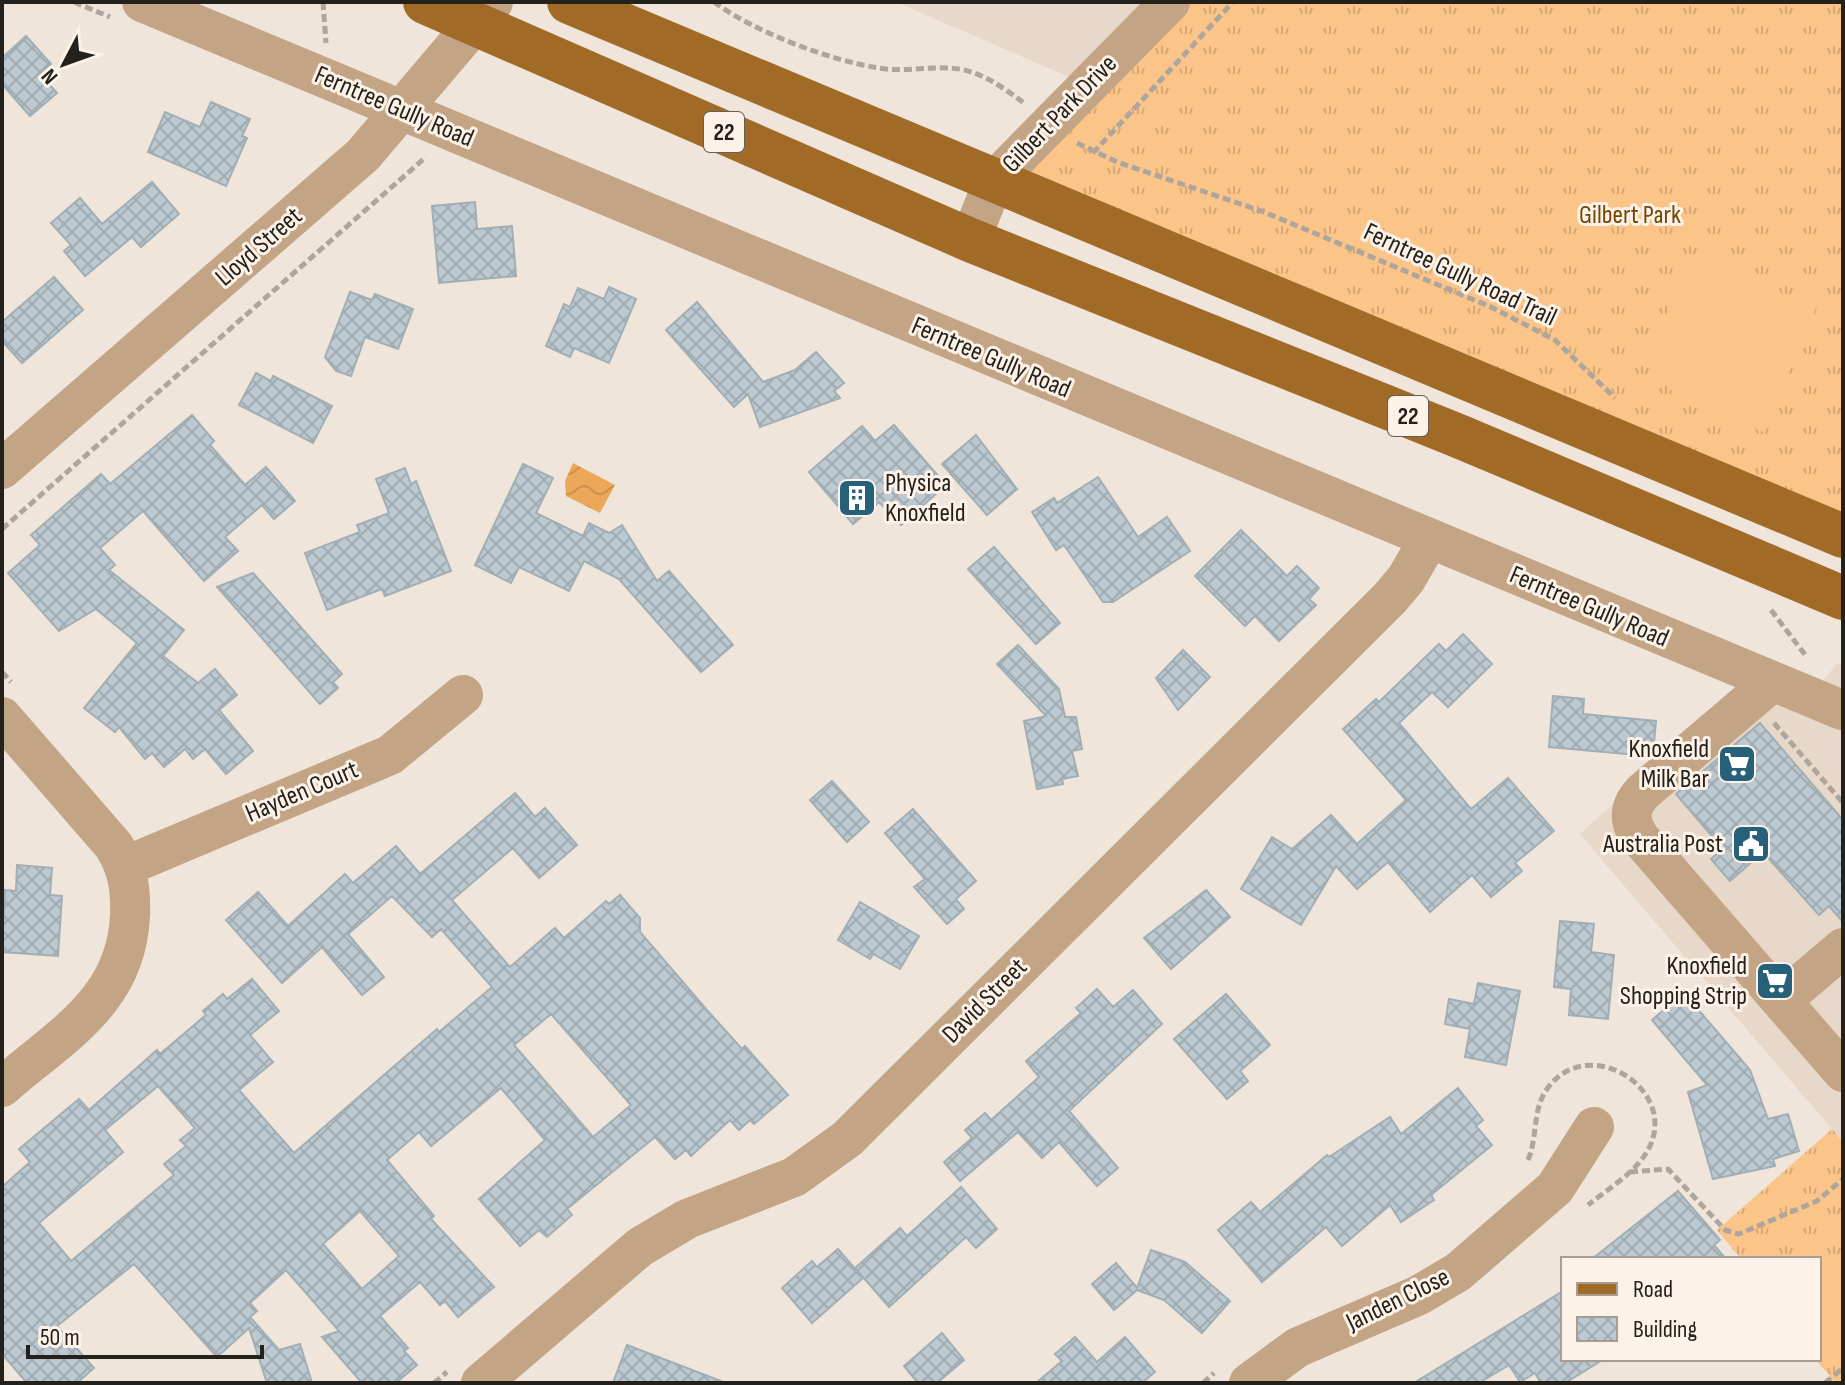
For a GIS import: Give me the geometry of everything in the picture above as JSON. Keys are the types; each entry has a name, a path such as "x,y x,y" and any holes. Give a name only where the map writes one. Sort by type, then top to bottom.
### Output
{"main road":[{"name":"22","path":"425,2 485,13 970,240 1456,435 1843,598"},
{"name":"22","path":"569,2 1843,536"}],"street":[{"name":"Ferntree Gully Road","path":"142,2 1428,541 1768,698 1842,710"},
{"name":"Gilbert Park Drive","path":"970,240 994,181 1170,2"},
{"name":"Lloyd Street","path":"2,469 339,177 403,111 485,13"},
{"name":"David Street","path":"466,1376 640,1247 687,1219 794,1177 847,1139 1390,598 1406,579 1428,541"},
{"name":"Hayden Court","path":"126,866 390,755 463,695"},
{"path":"1768,698 1637,798 1630,816 1639,837 1843,1072"},
{"path":"2,717 114,846 126,866 130,888 129,935 116,980 81,1019 2,1087"},
{"path":"1796,988 1843,948"},
{"name":"Janden Close","path":"1249,1383 1298,1347 1419,1295 1458,1272 1555,1188 1594,1127"}],"path":[{"path":"714,2 770,32 860,65 891,70 957,68 986,78 1022,102"},
{"path":"1093,153 1233,2"},
{"name":"Ferntree Gully Road Trail","path":"1082,147 1218,194 1491,307 1555,340 1600,386 1625,404"},
{"path":"2,529 432,151"},
{"path":"1769,608 1802,648 1808,668"},
{"path":"1768,698 1843,803"},
{"path":"1629,1172 1668,1169 1725,1230 1739,1234 1817,1201 1843,1179"},
{"path":"1825,1383 1843,1368"},
{"path":"434,1383 466,1376"}],"shaded area":[{"path":"896,2 1170,2 1088,85"},
{"name":"Knoxfield Shopping Strip","path":"1837,663 1843,666 1843,1142 1580,834 1740,689 1798,713"}],"green space":[{"name":"Gilbert Park","path":"1170,2 1843,2 1843,536 994,181"},
{"path":"1691,254 1816,308 1764,432 1676,395 1656,375 1655,342"},
{"path":"1832,1129 1843,1142 1843,1383 1836,1383 1817,1361 1821,1361 1821,1257 1739,1257 1717,1230"},
{"path":"1843,1273 1843,1340 1835,1347 1821,1331 1821,1292"}],"water":[{"path":"573,463 615,485 600,513 566,496 565,481"}],"building":[{"path":"26,36 51,64 40,74 57,93 30,116 2,84 2,58"},
{"path":"211,102 250,119 242,136 247,138 226,186 148,152 165,112 200,127"},
{"path":"152,182 179,214 141,247 132,237 85,276 64,251 71,245 51,223 80,198 102,224"},
{"path":"475,202 477,229 512,226 516,276 439,283 432,206"},
{"path":"54,277 83,310 22,363 2,341 2,322"},
{"path":"609,287 636,299 609,363 574,348 570,357 546,346 564,304 570,307 578,288 604,299"},
{"path":"350,292 372,300 375,294 413,309 398,349 365,337 351,376 336,371 325,357"},
{"path":"697,302 763,382 795,370 816,352 844,383 834,391 840,398 760,427 748,394 734,407 666,330"},
{"path":"256,373 271,381 273,376 332,406 313,443 239,405"},
{"path":"192,415 214,441 210,445 245,485 266,467 295,501 274,519 262,505 225,537 238,551 204,581 143,511 100,548 115,565 109,570 184,630 163,656 198,683 215,669 237,695 219,710 253,751 226,774 205,749 193,759 185,749 164,767 152,753 145,759 119,727 115,732 84,708 137,643 96,609 59,631 8,573 40,545 31,535 101,474 110,484"},
{"name":"Physica Knoxfield","path":"894,425 946,485 901,525 879,502 853,524 809,472 862,426 875,441"},
{"path":"976,435 1017,489 987,515 942,464"},
{"path":"523,464 553,478 536,513 583,536 589,523 609,533 622,525 657,581 669,571 733,645 701,672 619,579 584,561 569,591 519,567 511,583 475,565"},
{"path":"405,468 411,484 416,481 451,571 385,596 382,589 327,610 305,553 360,532 357,525 389,513 376,479"},
{"path":"1098,477 1138,537 1167,517 1190,551 1113,602 1103,602 1064,545 1056,550 1032,512 1054,498 1057,503"},
{"path":"1241,530 1287,576 1297,566 1319,588 1309,599 1316,605 1279,641 1255,616 1245,626 1195,576"},
{"path":"994,547 1060,623 1036,644 968,569"},
{"path":"253,573 342,674 333,682 338,688 320,704 217,587"},
{"path":"1463,634 1492,664 1448,707 1432,692 1399,723 1471,809 1508,778 1554,831 1515,863 1522,871 1491,897 1472,875 1430,912 1388,862 1357,889 1336,866 1301,925 1241,889 1272,837 1292,849 1331,815 1357,844 1406,800 1343,729 1376,699 1379,702 1439,644 1446,651"},
{"path":"1018,645 1059,689 1065,717 1076,717 1082,749 1072,751 1078,776 1062,779 1063,784 1037,789 1024,721 1046,716 997,664"},
{"path":"1183,650 1210,677 1178,710 1156,678"},
{"path":"1553,696 1584,699 1583,714 1656,721 1653,753 1649,756 1549,747"},
{"path":"1760,723 1843,820 1843,922 1829,906 1819,915 1763,852 1730,881 1711,859 1723,849 1676,794"},
{"path":"832,781 869,822 847,842 810,800"},
{"path":"515,793 535,817 545,808 577,845 539,878 513,848 452,900 510,967 555,928 564,938 606,901 609,904 620,895 640,918 640,932 742,1049 745,1046 788,1095 754,1124 750,1120 739,1130 730,1120 691,1156 686,1150 675,1159 655,1137 567,1209 572,1215 547,1237 539,1230 520,1246 479,1199 545,1140 501,1088 431,1146 419,1132 387,1160 434,1216 431,1219 494,1287 458,1317 445,1301 440,1305 420,1282 380,1316 408,1348 404,1351 417,1365 396,1383 362,1383 322,1337 339,1331 286,1270 250,1303 257,1311 250,1317 279,1350 300,1344 312,1383 267,1383 249,1328 217,1357 134,1264 57,1326 94,1368 77,1383 27,1383 2,1354 2,1187 30,1162 19,1149 79,1099 89,1110 157,1050 160,1054 206,1015 203,1011 223,994 227,999 252,979 279,1011 250,1035 273,1062 239,1090 294,1153 437,1029 439,1032 492,987 441,929 432,937 392,896 348,934 384,977 362,995 322,947 282,983 226,920 258,892 288,926 345,874 353,883 396,846 420,874","holes":["551,1014 631,1105 593,1137 514,1045","158,1086 195,1128 180,1140 186,1146 164,1164 174,1175 71,1261 39,1223 123,1152 105,1130","360,1211 399,1256 362,1289 323,1244"]},
{"path":"913,809 976,881 956,899 964,909 947,924 914,887 925,879 885,833"},
{"path":"17,865 52,868 50,895 62,896 58,956 2,952 5,890 16,891"},
{"path":"1206,890 1230,917 1171,969 1144,938"},
{"path":"860,902 919,936 900,969 873,954 870,959 838,940"},
{"path":"1560,921 1594,924 1591,952 1614,955 1608,1019 1569,1015 1571,989 1554,987"},
{"path":"1478,983 1520,991 1506,1065 1465,1057 1470,1029 1445,1024 1449,999 1474,1004"},
{"path":"1097,989 1113,1007 1133,990 1162,1024 1069,1111 1118,1168 1097,1186 1059,1142 1042,1158 1018,1132 960,1181 944,1162 972,1138 965,1130 985,1113 991,1120 1039,1077 1026,1061 1081,1013 1076,1008"},
{"path":"1684,993 1750,1070 1768,1119 1788,1114 1799,1151 1773,1159 1775,1166 1713,1179 1688,1092 1707,1085 1652,1020"},
{"path":"1226,994 1270,1045 1240,1071 1248,1081 1227,1099 1174,1039"},
{"path":"1458,1088 1483,1120 1476,1126 1492,1145 1431,1195 1434,1200 1401,1222 1390,1205 1342,1246 1326,1227 1262,1282 1218,1230 1251,1202 1260,1212 1327,1155 1329,1157 1390,1117 1401,1134"},
{"path":"961,1187 997,1229 976,1248 966,1237 889,1307 855,1268 900,1228 907,1236"},
{"path":"1678,1191 1720,1240 1714,1245 1724,1257 1595,1257"},
{"path":"838,1249 863,1278 812,1323 782,1288 812,1261 817,1267"},
{"path":"1151,1250 1185,1262 1230,1301 1202,1333 1164,1300 1137,1290 1114,1310 1092,1284 1116,1263 1137,1288"},
{"path":"1561,1292 1561,1361 1601,1361 1565,1383 1541,1383 1535,1373 1520,1382 1509,1365 1479,1383 1414,1383"},
{"path":"942,1333 964,1360 937,1383 918,1383 904,1366"},
{"path":"1075,1337 1097,1362 1125,1337 1155,1372 1142,1383 1036,1383 1062,1361 1055,1354"},
{"path":"627,1345 721,1381 613,1383"}],"place":[{"name":"Physica Knoxfield","path":"857,498"},
{"name":"Knoxfield Milk Bar","path":"1737,764"},
{"name":"Australia Post","path":"1751,844"},
{"name":"Knoxfield Shopping Strip","path":"1775,981"}]}
